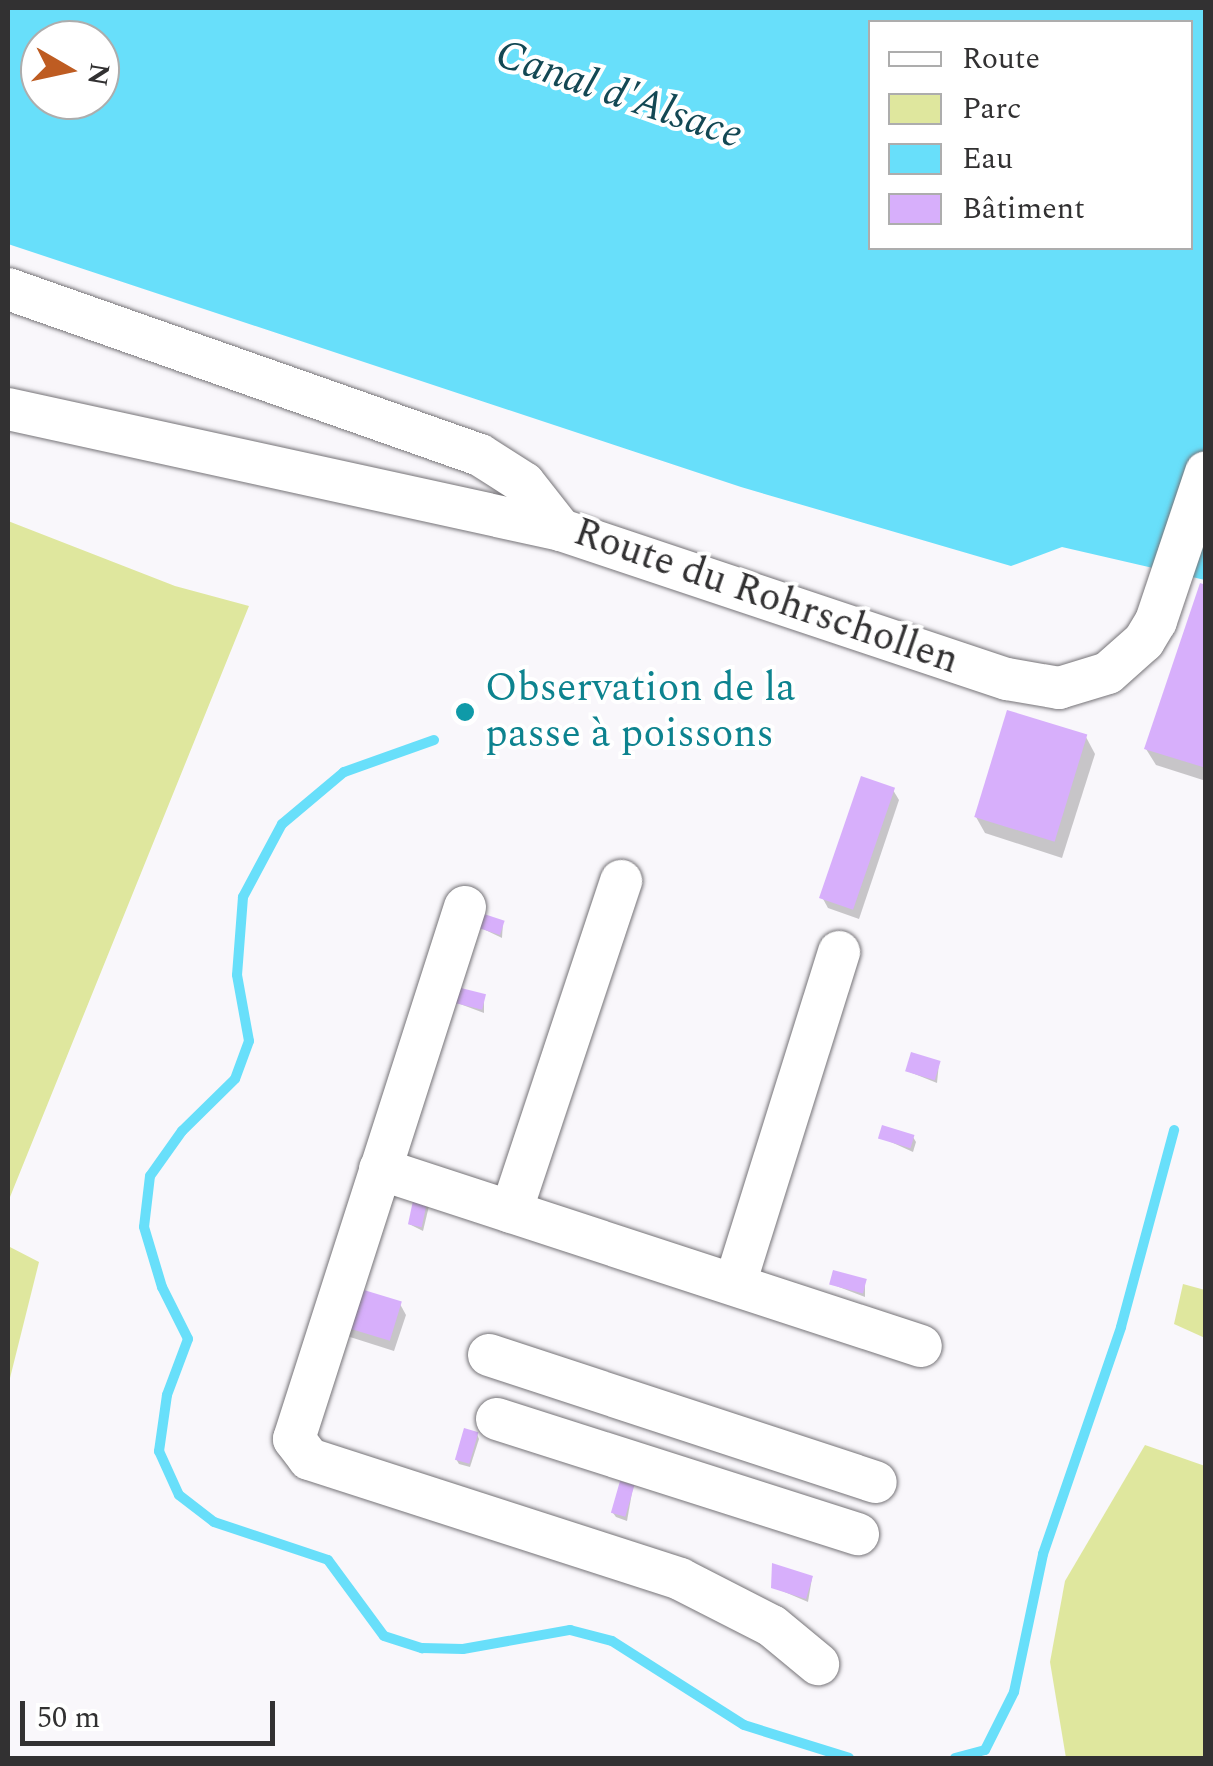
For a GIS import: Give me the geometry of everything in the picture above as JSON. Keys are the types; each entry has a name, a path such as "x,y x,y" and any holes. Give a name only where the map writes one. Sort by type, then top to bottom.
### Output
{"street":[{"name":"Route du Rohrschollen","path":"8,289 480,455 524,483 561,530 990,674 1059,688 1084,683 1128,660 1144,641 1162,603 1206,472"},
{"path":"8,409 561,530"},
{"path":"511,1212 621,881"},
{"path":"465,907 294,1439 309,1459 680,1579 772,1626 818,1664"},
{"path":"735,1284 839,952"},
{"path":"380,1169 921,1346"},
{"path":"489,1355 876,1482"},
{"path":"497,1420 858,1534"}],"green space":[{"path":"8,521 175,586 249,606 8,1202"},
{"path":"8,1246 39,1262 8,1386"},
{"path":"1183,1284 1205,1290 1205,1338 1174,1324"},
{"path":"1145,1445 1205,1466 1205,1758 1066,1758 1050,1662 1065,1581"}],"water":[{"name":"Canal d'Alsace","path":"8,8 1202,8 1206,15 1205,580 1062,547 1011,566 741,487 8,244"}],"building":[{"path":"1200,583 1206,585 1206,768 1144,749"},
{"path":"1007,710 1087,735 1055,842 974,817"},
{"path":"861,776 895,788 853,910 819,898"},
{"path":"478,912 505,921 500,935 473,926"},
{"path":"453,986 486,994 482,1010 449,1002"},
{"path":"911,1052 941,1061 935,1080 905,1071"},
{"path":"882,1125 915,1135 910,1148 878,1138"},
{"path":"414,1196 428,1199 422,1227 408,1224"},
{"path":"833,1270 867,1279 863,1294 829,1284"},
{"path":"354,1287 402,1302 390,1341 342,1326"},
{"path":"464,1428 478,1432 469,1464 455,1460"},
{"path":"620,1481 634,1485 625,1517 611,1513"},
{"path":"772,1563 813,1576 806,1599 771,1588"}],"waterway":[{"path":"434,740 344,772 282,824 243,897 237,975 249,1041 235,1079 182,1131 150,1176 144,1227 162,1287 188,1339 167,1395 159,1451 179,1495 214,1522 328,1560 384,1636 422,1648 463,1649 570,1630 612,1641 744,1725 849,1758"},
{"path":"955,1758 985,1750 1014,1692 1043,1554 1121,1327 1174,1130"}],"place":[{"name":"Observation de la passe à poissons","path":"465,712"}]}
